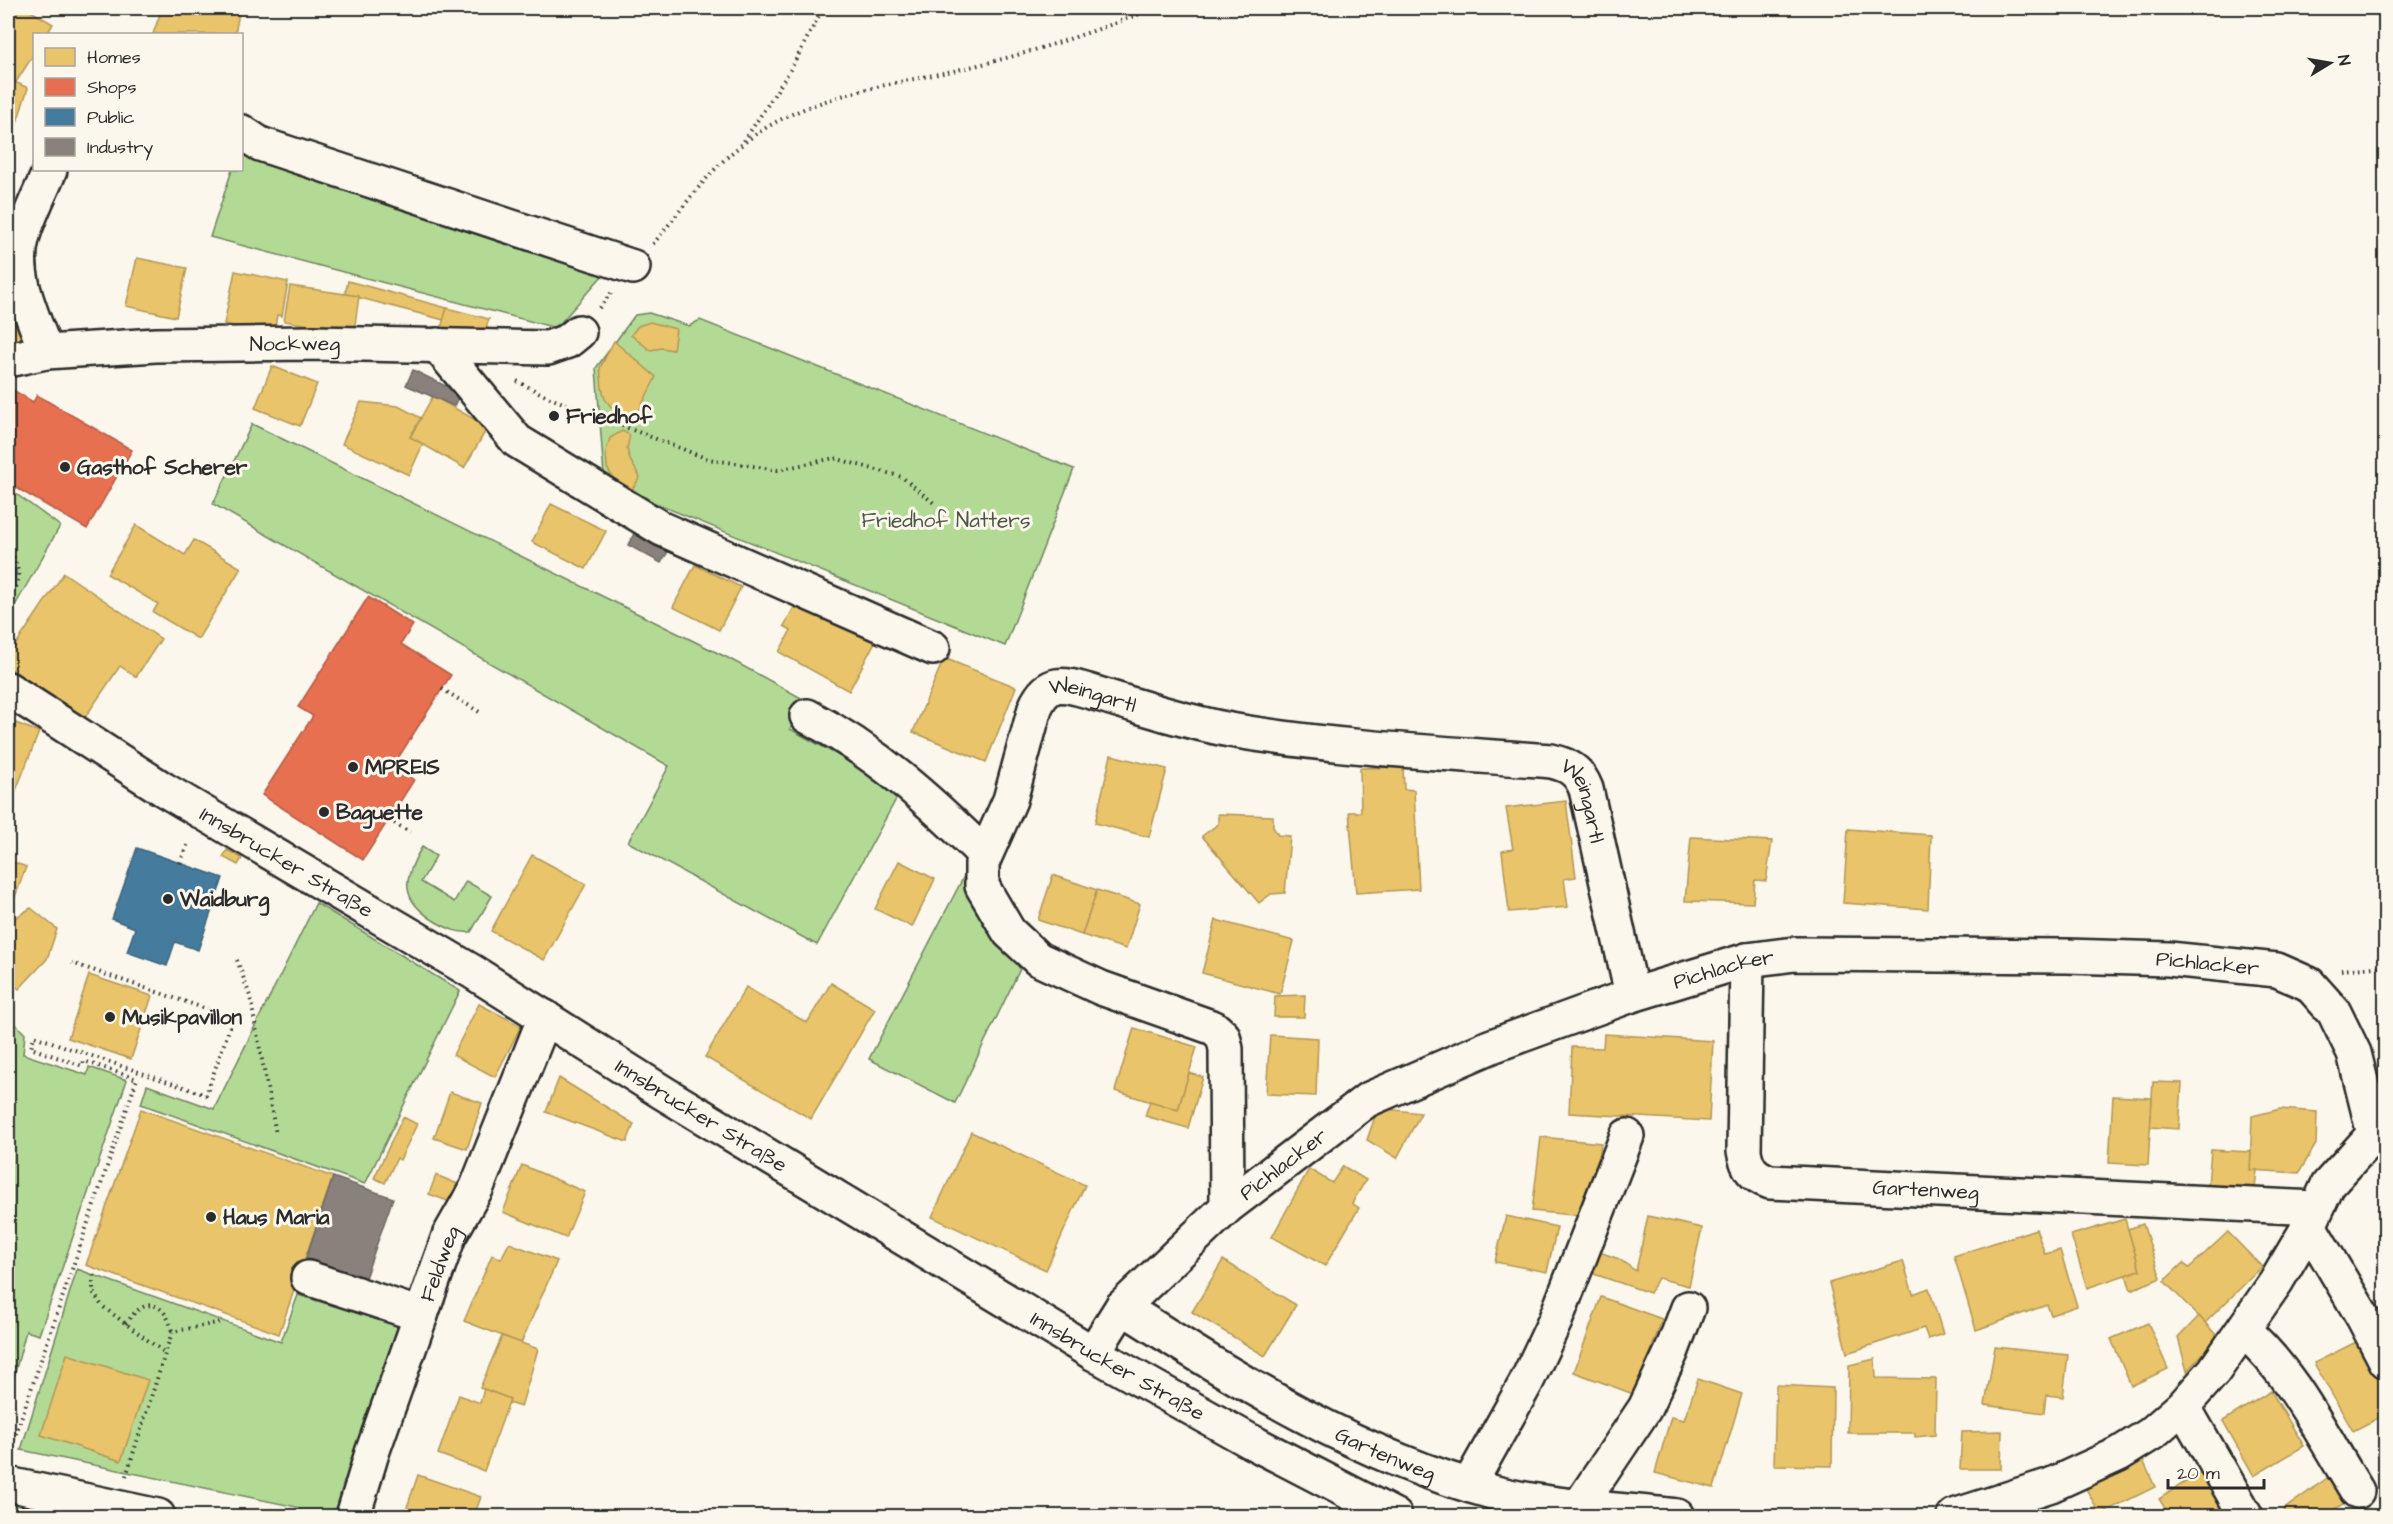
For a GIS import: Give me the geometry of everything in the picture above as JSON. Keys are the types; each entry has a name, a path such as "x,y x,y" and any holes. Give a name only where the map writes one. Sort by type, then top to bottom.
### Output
{"street":[{"path":"243,133 260,144 633,267"},
{"path":"46,352 25,295 19,265 22,240 50,171"},
{"name":"Nockweg","path":"8,360 46,352 156,345 437,345 548,348 568,341 579,332"},
{"path":"437,345 517,441 526,447 662,529 933,648"},
{"name":"Weingartl","path":"1227,1207 1226,1049 1223,1036 1214,1028 1101,988 1059,970 1028,951 1009,932 982,886 980,871 984,855 1010,800 1040,697 1045,690 1058,685 1070,686 1178,718 1282,738 1551,761 1576,770 1586,789 1632,995"},
{"name":"Innsbrucker Straße","path":"13,693 150,780 545,1017 662,1092 1093,1353 1250,1441 1395,1516"},
{"path":"807,716 839,733 911,786 984,855"},
{"name":"Pichlacker","path":"1093,1353 1122,1307 1227,1207 1367,1100 1492,1046 1632,995 1747,960 1795,954 2066,956 2169,959 2277,970 2309,984 2334,1012 2354,1053 2380,1140"},
{"name":"Gartenweg","path":"1747,960 1744,1151 1746,1163 1751,1172 1760,1179 1770,1182 2312,1217"},
{"name":"Feldweg","path":"353,1516 449,1236 477,1187 545,1017"},
{"path":"1469,1485 1507,1418 1546,1340 1627,1136"},
{"path":"1954,1516 2051,1485 2119,1454 2151,1434 2183,1406 2214,1371 2244,1331 2312,1217 2328,1185 2380,1140"},
{"path":"2312,1217 2385,1361"},
{"path":"308,1278 421,1315"},
{"name":"Gartenweg","path":"1122,1307 1245,1384 1375,1450 1469,1485 1519,1498 1677,1516"},
{"path":"1580,1505 1645,1408 1671,1353 1688,1308"},
{"path":"2244,1331 2265,1349 2284,1375 2357,1491"},
{"path":"2183,1406 2246,1516"},
{"path":"8,1484 158,1516"}],"path":[{"path":"579,332 705,181 743,143 791,69 823,8"},
{"path":"743,143 777,121 820,103 1014,56 1156,8"},
{"path":"513,379 550,398 708,459 778,470 834,458 902,477 935,504"},
{"path":"8,546 20,577 15,591 8,596"},
{"path":"442,689 481,713"},
{"path":"389,820 410,832"},
{"path":"237,960 250,996 276,1134"},
{"path":"8,1457 137,1079 84,1061 82,1066 31,1048 34,1036 206,1095 234,1018 72,963"},
{"path":"93,1275 93,1292 102,1306 165,1353"},
{"path":"115,1508 172,1332 170,1318 161,1308 153,1306 145,1305 134,1310 126,1324"},
{"path":"172,1332 220,1322"}],"green space":[{"path":"243,145 609,268 556,328 210,237 232,171 243,171"},
{"name":"Friedhof Natters","path":"649,313 689,326 700,320 1074,469 1005,646 630,493 604,476 596,368 635,315"},
{"path":"252,424 728,658 805,700 790,729 901,790 817,945 628,842 669,766 213,504"},
{"path":"8,488 60,526 8,618 8,590 14,586 16,572 8,558"},
{"path":"422,847 436,856 421,882 454,902 466,881 492,896 471,932 453,930 436,922 424,914 410,897 408,879"},
{"path":"963,878 1020,969 955,1103 869,1059"},
{"path":"316,903 460,991 365,1184 141,1104 147,1085 214,1109"},
{"path":"8,1016 25,1034 23,1054 87,1075 89,1067 127,1080 39,1335 26,1331 8,1399"},
{"path":"77,1269 281,1342 298,1295 396,1325 400,1335 339,1516 298,1516 297,1507 21,1450"},
{"path":"8,1502 23,1504 22,1516 8,1516"}],"building: Homes":[{"path":"8,8 26,8 53,24 48,33 33,33 33,56 16,82 8,79"},
{"path":"166,8 230,8 239,13 235,33 153,33 160,14"},
{"path":"8,79 28,88 8,151"},
{"path":"8,163 14,164 8,192"},
{"path":"137,258 187,268 176,317 126,306"},
{"path":"235,271 288,282 282,316 277,315 274,334 224,324"},
{"path":"348,281 447,308 444,320 345,294"},
{"path":"290,286 359,296 354,332 284,321"},
{"path":"447,308 489,319 486,329 441,328"},
{"path":"27,318 30,349 9,350 8,320"},
{"path":"650,322 676,329 673,350 662,348 650,350 631,335 638,326"},
{"path":"614,341 656,377 632,424 616,413 605,399 602,388 600,368"},
{"path":"272,366 317,384 300,426 255,408"},
{"path":"433,396 488,427 464,468 410,437"},
{"path":"361,402 398,406 421,418 410,437 423,444 409,475 342,444"},
{"path":"622,431 630,435 627,449 630,460 640,477 630,493 617,484 607,468 606,451 610,438"},
{"path":"551,504 606,531 586,569 532,542"},
{"path":"136,525 185,555 194,540 241,568 198,639 153,612 158,604 107,574"},
{"path":"695,565 741,587 719,630 673,607"},
{"path":"64,573 161,639 136,677 120,666 84,719 8,667 8,656"},
{"path":"799,598 876,640 849,691 779,652 791,630 784,626"},
{"path":"944,658 1016,687 986,762 913,732"},
{"path":"8,720 39,732 13,798 8,795"},
{"path":"1111,755 1167,769 1149,837 1095,823"},
{"path":"1403,767 1404,789 1414,790 1419,889 1356,893 1349,812 1361,812 1360,768"},
{"path":"1566,801 1576,877 1564,879 1568,907 1509,912 1502,851 1513,849 1506,808"},
{"path":"1218,814 1273,816 1273,827 1278,835 1290,836 1285,893 1271,894 1259,903 1202,836 1218,824"},
{"path":"1848,829 1931,835 1928,909 1843,903"},
{"path":"1691,837 1772,841 1766,881 1755,880 1753,903 1685,901"},
{"path":"227,850 242,858 238,865 223,857"},
{"path":"532,855 586,884 544,960 491,931"},
{"path":"8,860 26,867 8,916"},
{"path":"899,861 935,879 912,927 875,909"},
{"path":"1053,875 1097,890 1082,935 1038,920"},
{"path":"1097,890 1140,904 1126,949 1082,935"},
{"path":"31,908 57,929 47,959 19,989 8,979 8,922"},
{"path":"1216,920 1294,941 1280,994 1202,973"},
{"name":"Musikpavillon","path":"89,975 152,996 131,1059 68,1038"},
{"path":"831,983 875,1009 811,1119 705,1057 746,987 807,1023"},
{"path":"1305,995 1304,1017 1274,1017 1275,996"},
{"path":"479,1004 521,1026 495,1077 453,1055"},
{"path":"1134,1028 1197,1047 1178,1110 1115,1091"},
{"path":"1604,1034 1713,1041 1709,1121 1569,1113 1572,1047 1603,1048"},
{"path":"1270,1035 1318,1038 1316,1096 1266,1094"},
{"path":"1189,1073 1203,1077 1188,1128 1145,1116 1150,1101 1178,1110"},
{"path":"559,1078 634,1124 627,1142 546,1112"},
{"path":"2153,1082 2182,1083 2179,1129 2150,1127"},
{"path":"450,1092 482,1103 467,1149 434,1138"},
{"path":"2113,1096 2152,1098 2148,1165 2109,1163"},
{"path":"1378,1108 1421,1113 1397,1158 1367,1140"},
{"name":"Haus Maria","path":"141,1109 333,1177 279,1334 86,1265"},
{"path":"2280,1109 2317,1112 2316,1144 2299,1173 2250,1170 2252,1116"},
{"path":"403,1117 417,1124 400,1160 397,1158 385,1183 374,1178"},
{"path":"971,1132 1085,1185 1046,1270 932,1217"},
{"path":"1541,1137 1601,1143 1592,1217 1532,1211"},
{"path":"2211,1150 2251,1152 2250,1170 2257,1170 2255,1189 2208,1186"},
{"path":"522,1165 585,1192 566,1238 503,1212"},
{"path":"1343,1166 1366,1180 1352,1203 1359,1208 1325,1266 1272,1237 1309,1169 1332,1183"},
{"path":"436,1175 460,1185 453,1203 429,1194"},
{"path":"1506,1216 1557,1227 1547,1272 1495,1262"},
{"path":"1648,1216 1702,1228 1689,1286 1658,1278 1650,1293 1585,1271 1591,1249 1619,1259 1636,1271"},
{"path":"2125,1219 2140,1270 2087,1288 2071,1235"},
{"path":"2143,1224 2161,1278 2131,1290 2126,1275 2140,1270 2128,1229"},
{"path":"2036,1229 2045,1254 2060,1250 2077,1306 2051,1315 2047,1305 1976,1330 1954,1256"},
{"path":"2228,1232 2262,1267 2205,1323 2164,1281 2183,1263 2189,1268"},
{"path":"509,1243 557,1261 521,1343 464,1321 492,1255 501,1259"},
{"path":"1223,1260 1296,1305 1265,1356 1192,1312"},
{"path":"1903,1261 1913,1294 1929,1288 1943,1334 1928,1339 1924,1328 1847,1353 1829,1283"},
{"path":"1601,1297 1662,1319 1636,1395 1574,1372"},
{"path":"2199,1316 2218,1337 2187,1371 2178,1338"},
{"path":"2148,1323 2168,1369 2131,1386 2111,1339"},
{"path":"502,1336 538,1349 521,1407 508,1403 510,1399 480,1388"},
{"path":"2362,1339 2386,1387 2386,1414 2353,1431 2314,1363"},
{"path":"1995,1347 2068,1355 2063,1397 2046,1395 2044,1413 1985,1405"},
{"path":"67,1354 148,1380 121,1461 41,1435"},
{"path":"1875,1359 1876,1378 1936,1379 1935,1435 1915,1437 1915,1433 1848,1433 1849,1365"},
{"path":"1698,1379 1742,1394 1714,1488 1655,1473 1671,1417 1684,1420"},
{"path":"1776,1385 1833,1388 1832,1466 1774,1465"},
{"path":"484,1389 510,1399 484,1471 438,1454 459,1395 480,1403"},
{"path":"2271,1391 2304,1446 2254,1476 2223,1421"},
{"path":"2002,1431 2001,1469 1960,1469 1962,1432"},
{"path":"2142,1458 2155,1487 2100,1514 2084,1485"},
{"path":"2208,1467 2233,1511 2224,1516 2170,1516 2159,1499"},
{"path":"418,1475 481,1497 474,1516 404,1516"},
{"path":"2330,1476 2347,1501 2325,1516 2288,1516 2283,1510"}],"building: Shops":[{"path":"8,279 9,360 8,360"},
{"name":"Gasthof Scherer","path":"8,387 33,402 37,395 132,450 87,529 8,483"},
{"path":"368,597 413,625 401,644 451,675 393,766 414,780 363,860 262,795 313,716 298,707"}],"building: Public":[{"path":"8,558 16,572 14,586 8,590"},
{"name":"Waidburg","path":"137,848 223,878 198,950 175,942 167,966 127,952 135,928 112,919"}],"building: Industry":[{"path":"413,370 460,393 454,406 406,385"},
{"path":"638,526 672,545 661,563 628,545"},
{"name":"Haus Maria","path":"333,1177 393,1198 365,1278 306,1258"}],"place":[{"name":"Friedhof","path":"554,416"},
{"name":"Gasthof Scherer","path":"65,467"},
{"name":"MPREIS","path":"353,767"},
{"name":"Baguette","path":"324,812"},
{"name":"Waidburg","path":"168,899"},
{"name":"Musikpavillon","path":"110,1017"},
{"name":"Haus Maria","path":"211,1217"}]}
